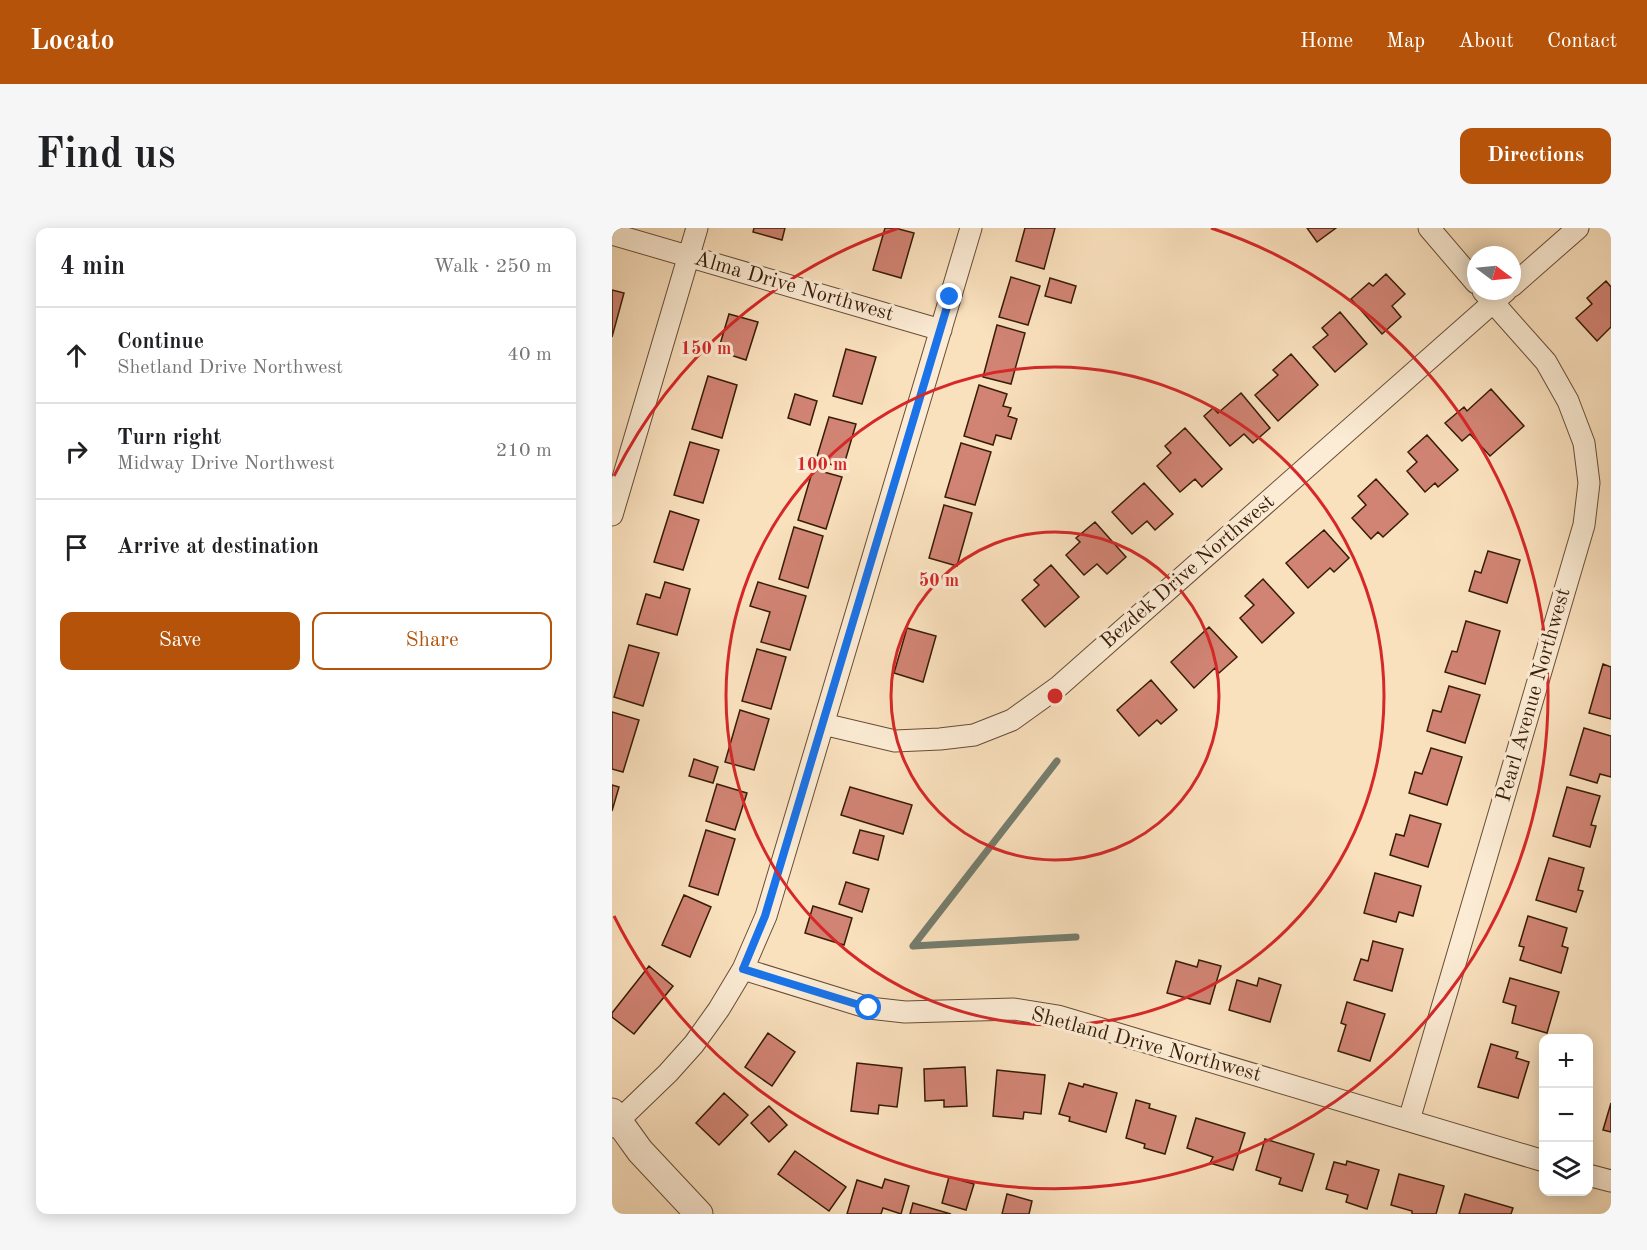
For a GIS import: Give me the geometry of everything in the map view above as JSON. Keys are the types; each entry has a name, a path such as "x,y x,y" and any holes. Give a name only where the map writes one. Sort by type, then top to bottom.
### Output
{"street":[{"path":"613,508 697,228"},
{"path":"699,1214 614,1120 668,1073 694,1044 743,969 765,916 971,228"},
{"path":"1428,228 1467,273"},
{"path":"1521,278 1578,228"},
{"name":"Alma Drive Northwest","path":"612,234 941,330"},
{"name":"Bezdek Drive Northwest","path":"823,724 895,741 974,735 1012,720 1058,687 1488,300"},
{"name":"Pearl Avenue Northwest","path":"1409,1120 1584,525 1589,483 1584,443 1568,401 1546,362 1498,300"},
{"name":"Shetland Drive Northwest","path":"743,969 869,1008 905,1012 1014,1009 1058,1016 1539,1159"},
{"path":"1593,1176 1611,1181"}],"building":[{"path":"754,228 785,228 782,240 753,232"},
{"path":"885,228 914,233 901,278 873,270"},
{"path":"1025,228 1055,228 1044,269 1016,261"},
{"path":"1307,228 1336,228 1317,242"},
{"path":"1386,274 1405,294 1392,306 1401,317 1382,334 1351,299 1369,283 1373,286"},
{"path":"1011,277 1040,286 1028,325 999,317"},
{"path":"1050,278 1076,286 1071,303 1045,296"},
{"path":"1606,281 1611,287 1611,327 1597,341 1576,318 1592,304 1587,298"},
{"path":"612,290 624,293 612,337"},
{"path":"1340,312 1367,344 1335,372 1313,347 1328,335 1322,328"},
{"path":"729,314 758,322 746,360 718,351"},
{"path":"997,325 1025,333 1011,384 983,377"},
{"path":"846,349 876,357 862,404 833,396"},
{"path":"1291,354 1318,385 1278,421 1255,395 1278,375 1273,370"},
{"path":"708,376 737,385 722,438 692,429"},
{"path":"979,385 1007,394 1003,406 1011,408 1008,416 1017,419 1011,439 996,435 993,445 964,436"},
{"path":"1491,389 1524,426 1490,456 1470,434 1462,441 1445,423 1464,407 1467,411"},
{"path":"1241,393 1270,428 1253,443 1244,434 1230,446 1204,416 1213,408 1218,413"},
{"path":"795,394 817,401 810,425 788,418"},
{"path":"829,417 856,424 843,468 816,460"},
{"path":"1185,428 1222,469 1202,487 1195,479 1180,492 1157,466 1171,453 1165,446"},
{"path":"1427,435 1458,470 1438,487 1435,483 1425,492 1407,471 1417,462 1408,452"},
{"path":"690,442 719,450 703,503 674,495"},
{"path":"961,443 991,452 975,505 945,497"},
{"path":"813,469 842,477 826,529 798,520"},
{"path":"1376,479 1408,514 1383,537 1378,532 1371,539 1352,518 1366,505 1358,496"},
{"path":"1144,483 1173,514 1155,530 1147,521 1132,534 1112,512"},
{"path":"944,505 972,513 957,566 929,558"},
{"path":"670,511 699,520 683,570 654,562"},
{"path":"1095,522 1126,557 1107,574 1097,564 1084,575 1066,555 1080,542 1076,538"},
{"path":"794,527 823,536 808,588 779,579"},
{"path":"1324,530 1349,558 1334,572 1330,568 1308,588 1286,563"},
{"path":"1488,551 1520,560 1507,603 1469,591 1475,571 1481,573"},
{"path":"1051,565 1079,597 1045,627 1022,600 1039,585 1034,580"},
{"path":"1263,579 1294,613 1262,643 1240,618 1254,605 1245,596"},
{"path":"665,582 690,589 677,635 637,624 646,594 660,598"},
{"path":"758,582 806,596 790,650 761,642 770,612 750,606"},
{"path":"1466,621 1500,631 1485,684 1445,672 1452,651 1457,652"},
{"path":"1209,627 1237,657 1219,673 1215,668 1194,688 1171,662"},
{"path":"907,628 936,636 923,682 894,673"},
{"path":"629,645 659,653 643,706 614,697"},
{"path":"757,649 786,657 771,709 742,701"},
{"path":"1603,664 1611,667 1611,719 1589,713"},
{"path":"1151,680 1177,710 1161,724 1157,720 1139,736 1117,710"},
{"path":"1449,686 1480,695 1465,743 1427,731 1433,710 1441,712"},
{"path":"740,710 769,719 754,770 725,762"},
{"path":"612,712 639,720 623,772 612,769"},
{"path":"1584,728 1611,736 1611,777 1600,774 1597,783 1570,775"},
{"path":"1431,748 1462,757 1447,805 1409,793 1415,772 1422,774"},
{"path":"694,759 718,767 713,783 689,776"},
{"path":"717,784 747,793 735,830 706,821"},
{"path":"612,785 619,787 612,811"},
{"path":"850,787 912,805 903,834 841,815"},
{"path":"1567,787 1600,796 1591,825 1596,826 1590,847 1553,836"},
{"path":"1410,815 1441,824 1428,867 1390,855 1396,834 1404,836"},
{"path":"706,830 735,839 718,895 689,886"},
{"path":"860,830 884,836 878,860 853,853"},
{"path":"1549,858 1584,868 1578,890 1583,891 1576,912 1536,900"},
{"path":"1375,873 1421,886 1413,916 1399,912 1396,922 1364,913"},
{"path":"846,882 869,889 862,912 839,904"},
{"path":"684,895 711,907 690,957 662,945"},
{"path":"813,906 852,918 844,945 805,933"},
{"path":"1528,916 1567,928 1562,946 1568,948 1561,973 1520,960 1524,947 1519,946"},
{"path":"1373,941 1403,949 1392,991 1354,980 1361,959 1368,961"},
{"path":"1199,960 1221,966 1210,1004 1167,993 1176,961 1197,967"},
{"path":"649,966 673,986 634,1034 612,1017 612,1013"},
{"path":"1259,978 1281,985 1270,1022 1229,1010 1237,980 1257,986"},
{"path":"1510,978 1559,992 1547,1033 1512,1023 1516,1006 1503,1002"},
{"path":"1347,1002 1385,1014 1370,1061 1338,1051 1346,1025 1341,1023"},
{"path":"768,1033 795,1052 772,1086 745,1067"},
{"path":"1491,1044 1518,1052 1516,1058 1529,1062 1518,1098 1478,1087"},
{"path":"857,1063 902,1068 897,1107 879,1105 878,1114 851,1111"},
{"path":"965,1067 967,1106 944,1107 944,1100 925,1101 924,1069"},
{"path":"997,1070 1045,1075 1041,1114 1024,1112 1023,1119 993,1116"},
{"path":"1069,1083 1083,1087 1084,1084 1117,1093 1106,1132 1069,1121 1070,1117 1059,1114"},
{"path":"724,1093 748,1115 719,1145 696,1123"},
{"path":"1136,1100 1150,1104 1149,1108 1176,1116 1165,1154 1144,1148 1145,1144 1126,1138"},
{"path":"1611,1103 1611,1132 1603,1130"},
{"path":"769,1106 787,1125 769,1142 751,1123"},
{"path":"1196,1118 1245,1133 1233,1170 1210,1163 1213,1157 1187,1148"},
{"path":"1265,1139 1314,1154 1302,1191 1279,1184 1281,1178 1256,1170"},
{"path":"795,1151 846,1187 829,1211 778,1174"},
{"path":"1347,1161 1379,1170 1367,1209 1346,1202 1348,1195 1326,1189 1334,1162 1346,1165"},
{"path":"1399,1174 1444,1186 1436,1214 1412,1214 1412,1211 1391,1205"},
{"path":"949,1177 974,1184 966,1210 942,1203"},
{"path":"885,1179 909,1186 901,1214 883,1208 881,1214 847,1214 857,1180 882,1188"},
{"path":"1007,1194 1032,1201 1029,1214 1002,1214"},
{"path":"1465,1194 1513,1208 1511,1214 1459,1214"},
{"path":"913,1203 951,1214 910,1214"}],"waterway":[{"path":"913,946 1057,761"},
{"path":"913,946 1076,937"}],"route":[{"path":"869,1008 743,969 765,916 950,297"}]}
